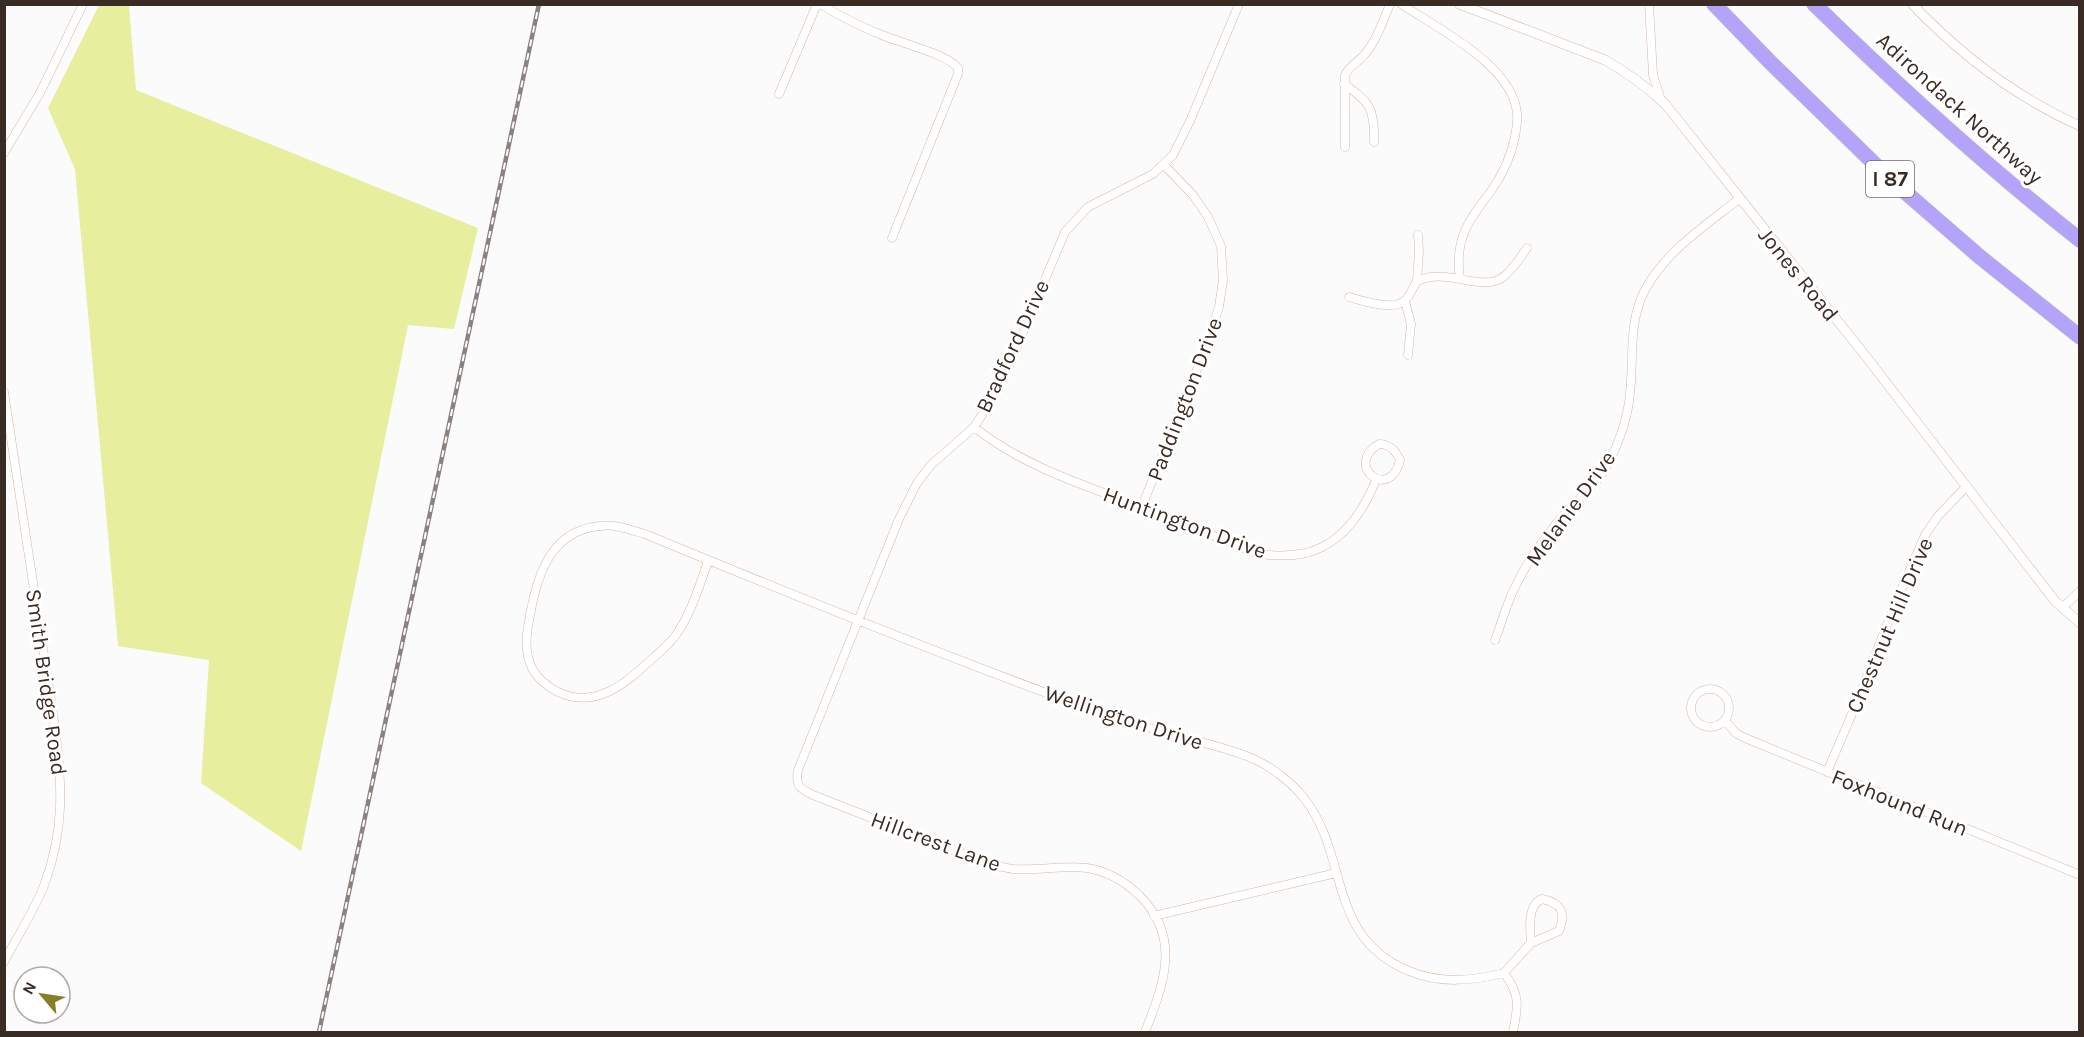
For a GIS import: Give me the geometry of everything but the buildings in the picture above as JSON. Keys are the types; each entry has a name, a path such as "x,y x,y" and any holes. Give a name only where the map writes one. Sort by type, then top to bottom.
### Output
{"highway":[{"name":"I 87","path":"1714,4 1889,178 1980,257 2079,337"},
{"name":"Adirondack Northway","path":"1814,4 1875,64 1966,147 2079,240"}],"street":[{"path":"4,153 42,91 83,4"},
{"path":"779,94 818,4 882,35 955,64 958,74 892,238"},
{"name":"Bradford Drive","path":"798,786 796,781 798,770 899,519 917,483 931,465 974,427 988,406 1006,370 1065,232 1088,207 1153,174 1164,165 1181,142 1239,4"},
{"path":"1345,147 1344,84 1347,70 1371,46 1390,4"},
{"path":"1401,4 1476,54 1497,72 1507,85 1515,103 1517,124 1513,145 1501,177 1468,221 1461,238 1458,258 1460,278"},
{"name":"Jones Road","path":"1459,4 1605,60 1628,73 1661,100 1864,354 2062,608 2079,623"},
{"path":"1649,4 1653,75 1661,100"},
{"path":"1912,4 1950,41 1990,73 2038,104 2079,126"},
{"path":"1344,84 1366,100 1372,110 1375,123 1374,142"},
{"name":"Paddington Drive","path":"1142,507 1208,342 1219,307 1223,280 1221,246 1208,216 1193,195 1164,165"},
{"name":"Melanie Drive","path":"1495,640 1515,586 1532,557 1554,526 1591,488 1608,465 1623,431 1630,391 1637,312 1644,291 1677,249 1739,199"},
{"path":"1349,297 1369,303 1397,305 1405,301 1417,281 1418,235"},
{"path":"1417,281 1430,277 1486,282 1501,279 1527,249"},
{"path":"1405,301 1411,324 1408,355"},
{"name":"Smith Bridge Road","path":"4,392 62,782 60,821 46,882 4,962"},
{"name":"Huntington Drive","path":"974,427 993,442 1023,460 1259,554 1293,555 1320,548 1349,527 1361,510 1376,480"},
{"path":"1384,444 1396,451 1400,460 1395,473 1389,478 1376,480 1365,465 1366,459 1373,448 1384,444"},
{"name":"Chestnut Hill Drive","path":"1827,772 1925,535 1938,516 1966,487"},
{"path":"601,526 615,527 645,534 708,561 678,632 645,666 610,693 586,699 563,694 546,684 532,669 526,644 537,579 543,564 551,553 576,533 601,526"},
{"name":"Wellington Drive","path":"708,561 1085,708 1133,724 1211,745 1261,763 1282,776 1303,797 1316,817 1358,932 1379,955 1417,974 1444,980 1480,979 1504,973"},
{"path":"2062,608 2079,591"},
{"path":"1712,689 1724,694 1730,705 1730,712 1725,721 1712,728 1695,720 1691,709 1699,692 1712,689"},
{"name":"Foxhound Run","path":"1725,721 1737,734 1745,738 2079,875"},
{"name":"Hillcrest Lane","path":"798,786 813,795 1004,868 1078,867 1107,873 1130,886 1146,902 1165,940 1166,964 1158,1000 1145,1032"},
{"path":"1154,916 1336,873"},
{"path":"1513,1032 1518,1000 1514,985 1504,973 1531,943 1559,932 1564,920 1561,909 1548,900 1536,901 1533,908 1531,943"}],"green space":[{"path":"99,5 129,5 136,90 478,228 454,329 408,325 301,851 201,783 209,660 118,646 75,169 48,108"}],"railway":[{"path":"319,1032 539,4"}]}
